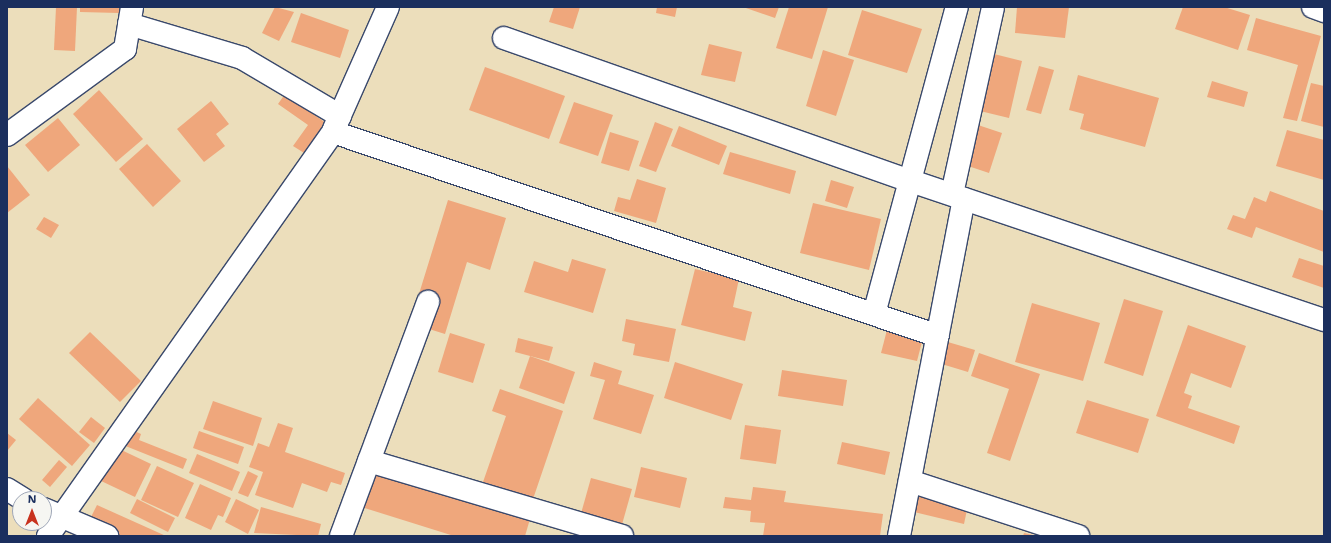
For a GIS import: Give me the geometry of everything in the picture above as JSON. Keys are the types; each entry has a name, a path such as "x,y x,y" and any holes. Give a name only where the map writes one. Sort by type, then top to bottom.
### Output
{"street":[{"path":"106,536 52,512 336,124 388,7"},
{"path":"874,314 957,7"},
{"path":"899,536 938,336 958,196 993,7"},
{"path":"1313,7 1324,11"},
{"path":"7,135 125,49 130,16 242,58 336,124 938,336"},
{"path":"504,38 911,181 1324,320"},
{"path":"341,536 428,302"},
{"path":"369,461 622,536"},
{"path":"910,481 1078,536"}],"building":[{"path":"56,7 77,7 75,51 54,50"},
{"path":"80,7 119,7 119,13 80,12"},
{"path":"275,7 294,12 279,41 262,33"},
{"path":"554,7 580,7 573,29 549,22"},
{"path":"657,7 677,7 675,17 656,13"},
{"path":"743,7 779,7 775,18"},
{"path":"789,7 828,7 812,59 776,48"},
{"path":"1017,7 1069,7 1065,38 1015,33"},
{"path":"1183,7 1224,7 1250,15 1238,50 1175,29"},
{"path":"862,10 922,29 907,73 848,55"},
{"path":"301,13 349,30 340,58 291,42"},
{"path":"1256,18 1321,36 1297,121 1283,118 1298,65 1247,50"},
{"path":"709,44 742,52 735,82 701,75"},
{"path":"823,50 854,60 836,116 806,106"},
{"path":"994,54 1022,61 1009,118 980,111"},
{"path":"1039,66 1054,70 1041,114 1026,110"},
{"path":"485,67 565,96 549,139 469,110"},
{"path":"1078,75 1159,98 1145,147 1080,129 1084,114 1069,110"},
{"path":"1212,81 1248,92 1244,107 1207,97"},
{"path":"1311,83 1324,86 1324,127 1301,121"},
{"path":"99,90 143,139 116,162 73,114"},
{"path":"285,94 330,126 309,156 293,146 308,125 278,104"},
{"path":"211,101 229,124 216,134 225,146 204,162 177,129"},
{"path":"574,102 613,115 598,156 559,143"},
{"path":"58,118 80,145 48,172 25,145"},
{"path":"655,122 673,129 656,172 639,166"},
{"path":"975,124 1002,133 989,173 962,164"},
{"path":"679,126 727,146 719,165 671,146"},
{"path":"1287,130 1324,140 1324,180 1276,166"},
{"path":"610,132 639,141 629,171 601,163"},
{"path":"147,144 181,181 153,207 119,169"},
{"path":"730,152 796,171 790,194 723,174"},
{"path":"7,166 30,195 7,213"},
{"path":"637,179 666,188 656,223 614,211 618,197 630,200"},
{"path":"831,180 854,187 847,208 825,201"},
{"path":"1270,191 1324,211 1324,252 1256,227 1252,238 1227,229 1233,215 1245,219 1254,197 1266,202"},
{"path":"448,200 506,218 490,270 467,262 445,334 410,323"},
{"path":"813,203 881,219 869,270 800,253"},
{"path":"44,217 59,225 51,238 36,229"},
{"path":"1299,258 1324,266 1324,288 1292,277"},
{"path":"572,259 606,269 593,313 524,292 534,261 568,272"},
{"path":"695,269 739,279 733,307 752,312 745,341 681,325"},
{"path":"1124,299 1163,311 1143,376 1104,363"},
{"path":"1032,303 1100,323 1083,381 1015,362"},
{"path":"626,319 676,329 669,362 633,355 635,344 622,341"},
{"path":"1188,325 1246,346 1231,388 1191,373 1184,393 1192,396 1188,408 1240,426 1234,444 1156,416"},
{"path":"887,330 923,338 917,361 881,353"},
{"path":"90,332 141,381 120,402 69,353"},
{"path":"450,333 485,344 473,383 438,372"},
{"path":"518,338 553,347 549,361 515,352"},
{"path":"941,340 975,350 968,372 935,362"},
{"path":"979,353 1040,374 1010,461 987,453 1009,389 971,376"},
{"path":"530,356 575,372 564,404 519,388"},
{"path":"594,362 622,371 618,384 654,395 641,434 593,419 605,380 590,376"},
{"path":"675,362 743,384 731,420 664,398"},
{"path":"782,370 847,380 843,406 778,396"},
{"path":"500,389 563,411 533,499 483,482 506,416 492,411"},
{"path":"38,398 90,445 72,466 19,419"},
{"path":"1087,400 1149,419 1138,453 1076,433"},
{"path":"213,401 262,418 253,446 203,429"},
{"path":"91,417 105,428 94,443 79,432"},
{"path":"278,423 293,428 285,452 345,473 341,485 331,482 327,492 302,483 293,508 255,495 263,472 249,467 258,443 269,447"},
{"path":"745,425 781,430 776,464 740,459"},
{"path":"130,429 141,434 139,440 187,459 183,469 123,445"},
{"path":"199,431 244,447 238,464 193,448"},
{"path":"7,433 16,440 7,451"},
{"path":"842,442 890,452 885,475 837,464"},
{"path":"115,447 151,464 135,497 99,480"},
{"path":"197,454 240,472 232,491 189,473"},
{"path":"59,460 67,467 50,487 42,480"},
{"path":"157,466 194,483 178,517 141,500"},
{"path":"641,467 687,478 680,508 634,497"},
{"path":"366,468 530,519 525,536 454,536 355,505"},
{"path":"248,471 258,476 248,497 238,493"},
{"path":"591,478 632,489 621,528 580,517"},
{"path":"200,484 231,498 223,517 218,515 211,530 185,518"},
{"path":"753,487 786,491 784,502 883,514 880,536 763,536 765,523 750,522 751,511 723,508 725,497 751,500"},
{"path":"919,493 968,505 964,524 914,512"},
{"path":"137,499 175,518 168,532 130,513"},
{"path":"236,499 259,510 248,534 225,522"},
{"path":"97,505 166,536 116,536 88,523"},
{"path":"261,507 321,524 318,536 254,533"},
{"path":"1024,533 1033,535 1033,536 1023,536"}]}
